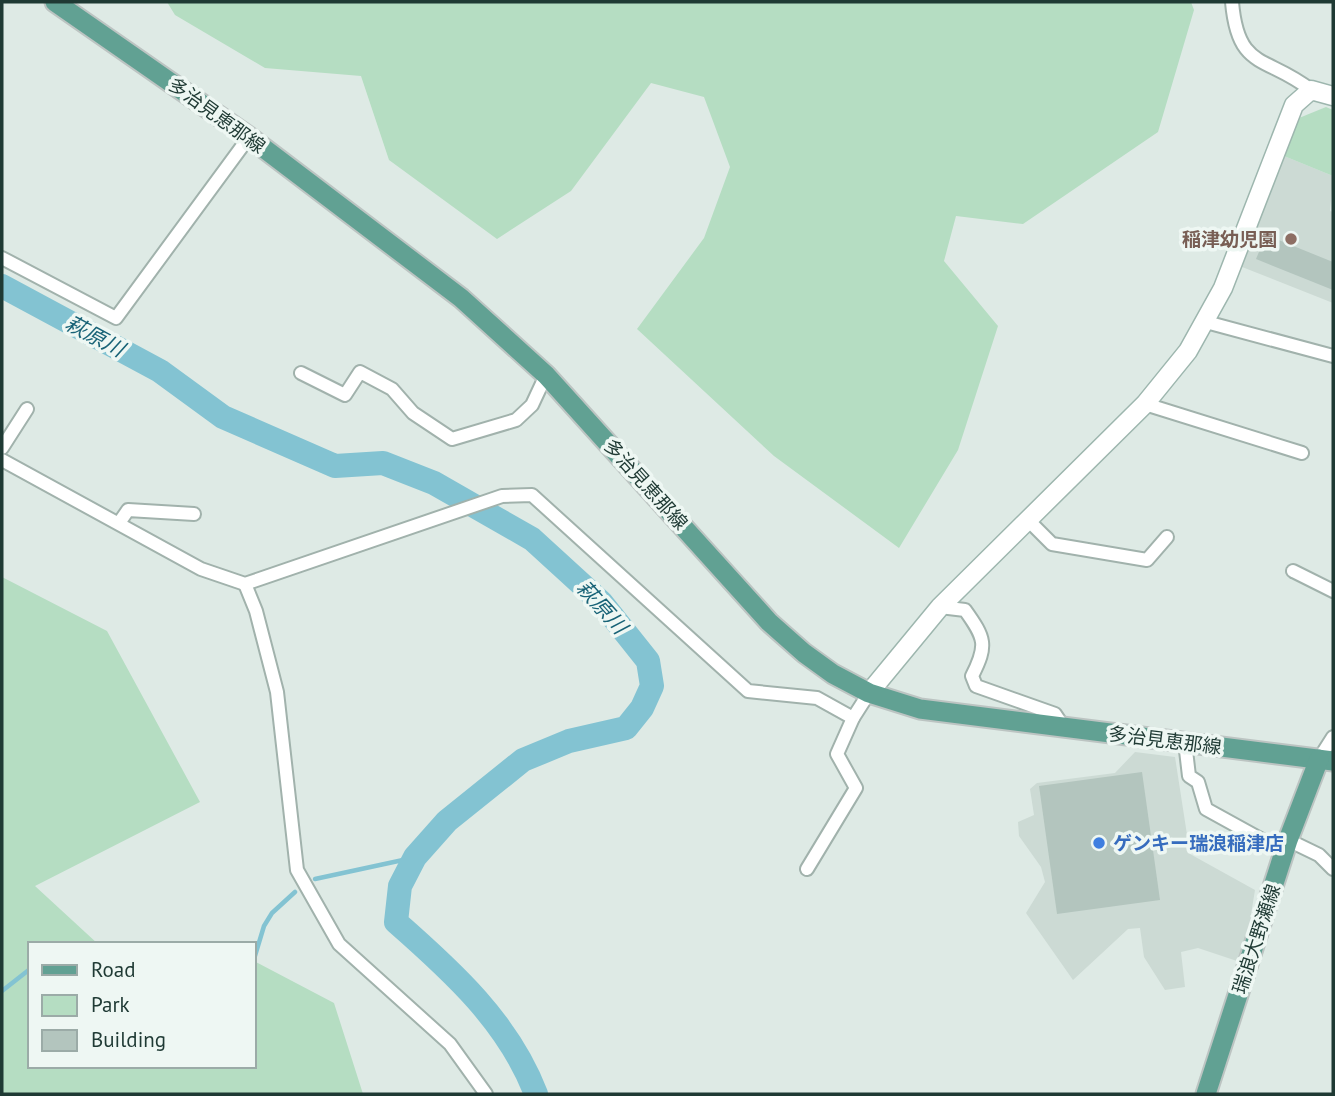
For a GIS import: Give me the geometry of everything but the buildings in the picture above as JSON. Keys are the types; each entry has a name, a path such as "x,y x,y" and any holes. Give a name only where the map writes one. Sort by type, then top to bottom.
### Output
{"main road":[{"name":"多治見恵那線","path":"55,2 249,137 433,275 546,375 769,622 833,674 869,693 920,709 1326,760"},
{"name":"瑞浪大野瀬線","path":"1206,1094 1286,846 1326,760"}],"street":[{"path":"1232,2 1234,28 1244,49 1254,60 1293,76 1311,90 1333,96"},
{"path":"807,869 856,788 837,754 853,718 869,693 940,607 1145,404 1188,351 1223,288 1294,105 1311,90"},
{"path":"2,258 116,318 249,137"},
{"path":"1206,322 1333,356"},
{"path":"300,373 345,395 360,372 392,389 413,413 452,439 516,420 532,405 546,375"},
{"path":"1145,404 1302,453"},
{"path":"2,448 27,409"},
{"path":"2,460 201,569 245,583 502,496 532,495 748,691 817,698 853,718"},
{"path":"119,523 128,510 194,514"},
{"path":"1028,520 1052,544 1147,560 1167,537"},
{"path":"1293,571 1333,591"},
{"path":"245,583 256,611 277,692 297,870 339,944 450,1044 486,1094"},
{"path":"940,607 965,610 981,634 983,654 972,676 976,686 1055,714 1063,726"},
{"path":"1326,760 1333,737"},
{"path":"1185,742 1189,776 1198,782 1206,809 1286,846 1319,855 1333,869"}],"shaded area":[{"name":"稲津幼児園","path":"1284,156 1333,176 1330,211 1333,212 1333,303 1237,265"},
{"path":"1135,752 1175,757 1190,854 1255,890 1243,963 1198,948 1181,952 1185,987 1165,990 1144,957 1140,928 1128,929 1073,980 1026,913 1045,882 1041,867 1019,836 1018,822 1034,815 1030,789 1037,783 1115,773"}],"green space":[{"path":"167,2 1191,2 1194,10 1158,132 1023,224 956,216 944,261 998,326 958,450 899,548 774,456 637,329 704,238 730,167 704,97 651,83 571,191 497,239 389,160 361,76 265,68 175,15"},
{"path":"1326,107 1333,110 1333,176 1284,156 1299,118"},
{"path":"2,577 107,631 200,802 35,886 96,942 28,942 28,1068 256,1068 256,962 334,1003 363,1094 2,1094"}],"waterway":[{"name":"萩原川","path":"2,286 160,371 223,417 335,466 383,463 434,483 532,539 601,602 648,661 652,686 642,708 626,728 569,741 523,760 447,821 415,857 400,886 396,922 458,980 495,1022 525,1068 536,1094"},
{"path":"315,879 403,860 411,864"},
{"path":"256,952 264,926 272,913 295,892"},
{"path":"2,991 28,971"}],"place":[{"name":"稲津幼児園","path":"1291,239"},
{"name":"ゲンキー瑞浪稲津店","path":"1099,843"}]}
